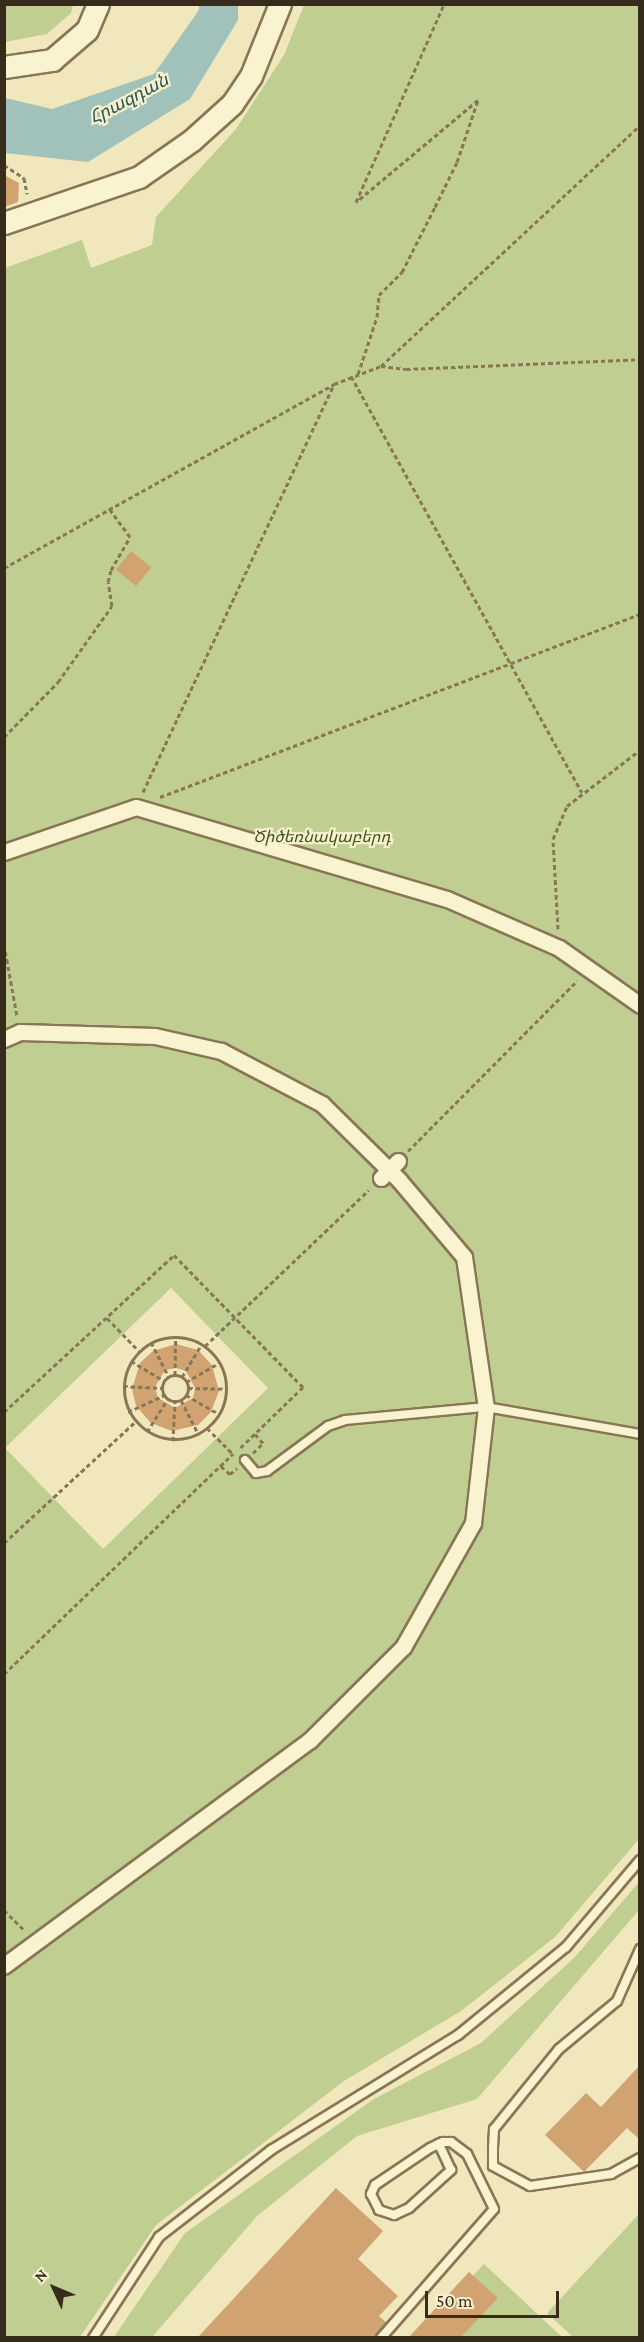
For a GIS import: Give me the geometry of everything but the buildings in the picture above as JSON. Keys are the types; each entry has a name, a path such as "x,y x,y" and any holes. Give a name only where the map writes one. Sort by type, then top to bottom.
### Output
{"street":[{"path":"4,67 52,60 87,30 98,4"},
{"path":"4,223 139,177 192,140 231,104 251,76 280,4"},
{"path":"4,852 136,807 447,899 559,948 587,972 639,1005"},
{"path":"4,1039 20,1032 155,1036 221,1051 322,1104 390,1170 464,1257 486,1407 473,1523 403,1647 310,1740 4,1966"}],"lane":[{"path":"245,1460 256,1473 267,1472 328,1426 345,1420 486,1407 639,1434"},
{"path":"93,2337 159,2237 271,2150 458,2035 566,1947 639,1860"},
{"path":"639,1949 617,2001 559,2049 494,2129 493,2166 530,2186 611,2174 639,2158"},
{"path":"381,2337 494,2209 459,2145 439,2144 375,2185 371,2194 379,2210 394,2215 409,2208 452,2170 439,2144"}],"path":[{"path":"358,374 377,317 380,295 402,272 435,207 457,162 478,100 356,202 444,4"},
{"path":"4,568 334,384 381,366 639,125"},
{"path":"636,129 639,136"},
{"path":"4,165 24,178 29,201"},
{"path":"381,366 406,369 639,359"},
{"path":"351,376 582,792"},
{"path":"136,807 334,384"},
{"path":"4,737 58,682 112,606 108,582 111,570 130,537 110,509"},
{"path":"136,807 508,662 639,614"},
{"path":"559,948 553,839 567,806 582,792 639,750"},
{"path":"4,944 20,1032"},
{"path":"182,1377 203,1345 235,1318 390,1170 587,972"},
{"path":"4,1412 174,1255 303,1387 4,1674"},
{"path":"107,1318 140,1352"},
{"path":"175,1375 176,1336"},
{"path":"176,1336 203,1345 220,1362 227,1389 220,1415 199,1435 173,1441 147,1432 128,1412 123,1386 131,1360 140,1352 151,1342 176,1336"},
{"path":"151,1342 169,1377"},
{"path":"131,1360 164,1382"},
{"path":"186,1382 220,1362"},
{"path":"175,1375 182,1377 188,1388 181,1400 175,1401 164,1395 162,1388 169,1377 175,1375"},
{"path":"123,1386 162,1388"},
{"path":"188,1388 227,1389"},
{"path":"128,1412 164,1395"},
{"path":"186,1395 220,1415"},
{"path":"147,1432 168,1399"},
{"path":"181,1400 199,1435"},
{"path":"173,1441 175,1401"},
{"path":"4,1543 136,1421"},
{"path":"207,1427 233,1454"},
{"path":"221,1466 230,1474 245,1460 263,1443 255,1434"},
{"path":"4,1910 36,1942"}],"green space":[{"path":"5,4 73,5 71,13 47,34 5,42"},
{"name":"Ծիծեռնակաբերդ","path":"304,5 639,5 639,1839 555,1937 461,2011 344,2081 156,2225 80,2337 5,2338 5,1448 5,268 82,240 91,268 152,245 156,217 236,129 284,55","holes":["171,1288 268,1388 103,1549 5,1448"]},
{"path":"639,1882 639,1910 477,2099 357,2136 257,2216 152,2337 114,2337 185,2233 374,2099 481,2043 575,1957"},
{"path":"639,2214 639,2337 573,2337 547,2313"},
{"path":"484,2264 562,2337 414,2338"}],"water":[{"name":"Հրազդան","path":"199,5 238,5 238,20 190,99 88,162 5,153 5,98 52,109 154,74 199,10"}]}
